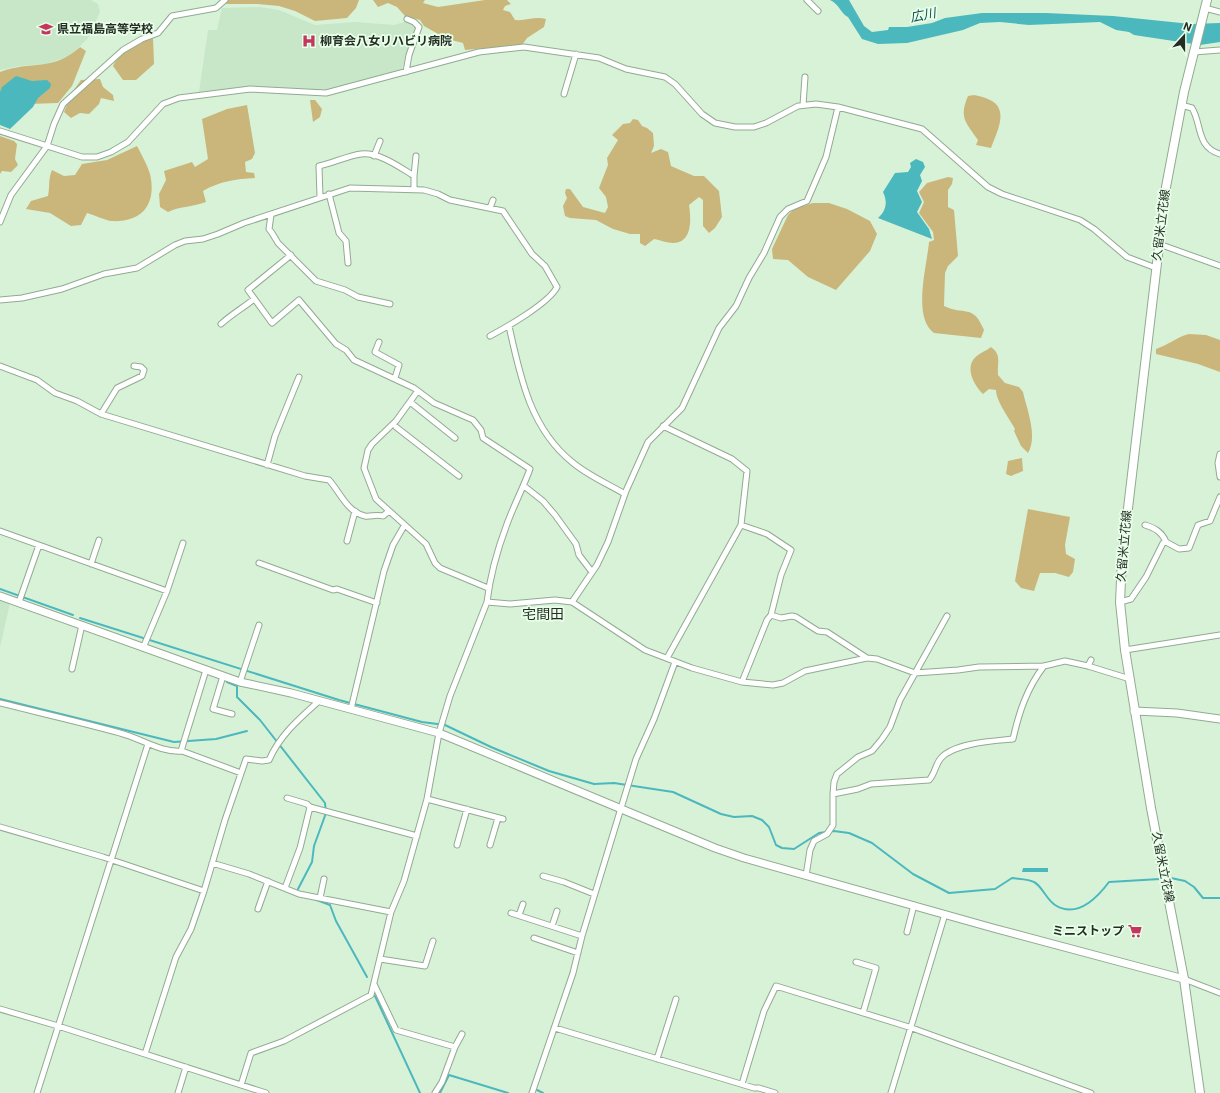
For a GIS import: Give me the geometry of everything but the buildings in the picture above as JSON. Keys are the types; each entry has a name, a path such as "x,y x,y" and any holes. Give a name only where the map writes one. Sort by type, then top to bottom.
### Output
{"main road":[{"name":"久留米立花線","path":"1202,1092 1184,979 1134,711 1120,602 1122,559 1166,187 1181,104 1206,4"}],"street":[{"path":"0,222 11,195 47,146 54,124 63,104 123,50 142,39 158,33 172,16 216,8 225,0"},
{"path":"807,0 818,11"},
{"path":"1206,4 1220,12"},
{"path":"406,72 409,55 419,27 414,22 407,19"},
{"path":"0,131 82,157 97,157 111,152 128,142 163,104 179,98 250,89 326,93 479,52 524,47 598,58 626,69 665,77 675,84 702,114 715,123 735,127 754,126 766,123 798,106 816,104 838,107 922,129 988,187 1002,194 1080,220 1094,229 1127,257 1156,268"},
{"path":"1195,49 1220,50"},
{"path":"564,94 576,54"},
{"path":"803,105 805,77"},
{"path":"1181,104 1192,108 1195,113 1197,129 1200,136 1210,149 1220,154"},
{"path":"572,602 592,572 608,542 625,494 648,442 662,426 682,408 720,328 736,306 752,272 764,253 780,217 788,209 807,201 826,157 838,107"},
{"path":"374,156 380,141"},
{"path":"320,197 318,166 363,154 374,156 390,162 414,176"},
{"path":"414,189 416,156"},
{"path":"0,300 22,298 62,289 104,274 128,271 137,268 174,245 185,241 203,239 244,223 350,188 414,189 438,194 450,200 503,211 532,254 545,266 558,287 551,296 509,326 490,336"},
{"path":"329,194 339,233 346,241 348,263"},
{"path":"490,208 493,200"},
{"path":"271,215 269,229 278,242 316,282 345,290 358,297 390,304"},
{"path":"1159,244 1220,266"},
{"path":"241,1085 251,1053 284,1041 371,995 391,912 404,881 427,799 440,731 450,696 487,602 488,588 506,524 524,486 530,469 484,438 481,430 473,420 434,403 395,378 354,360 346,350 336,344 299,300 272,323 248,290 291,255"},
{"path":"221,324 233,312 242,309 254,299"},
{"path":"509,326 527,400 553,444 573,464 625,494"},
{"path":"379,342 375,352 399,365 395,378"},
{"path":"0,366 37,380 55,393 77,401 101,414 267,465 305,476 329,480 335,486 346,503 355,511 365,516 375,514 383,516 389,511"},
{"path":"101,414 117,388 142,376 144,370 141,367 134,366"},
{"path":"267,465 277,429 299,377"},
{"path":"417,392 396,421 368,450 364,468 376,499 404,526 426,544 435,563 440,568 488,588"},
{"path":"410,402 455,438"},
{"path":"662,426 732,459 747,471 741,525 667,658"},
{"path":"396,427 459,476"},
{"path":"1220,454 1218,462 1220,477"},
{"path":"524,486 543,501 555,515 576,544 579,555 592,572"},
{"path":"1145,525 1158,530 1164,536 1166,542 1179,549 1189,548 1198,525 1210,521 1220,497"},
{"path":"347,541 355,511"},
{"path":"741,525 767,534 791,550 781,575 771,615 767,620 742,682"},
{"path":"351,709 393,545 404,526"},
{"path":"0,531 166,591"},
{"path":"91,564 99,540"},
{"path":"1120,602 1131,599 1146,577 1163,544 1166,542"},
{"path":"143,648 183,544"},
{"path":"19,602 39,545"},
{"path":"259,563 333,590 337,589 377,603"},
{"path":"0,596 240,682 440,731 715,848 806,876 1184,979 1220,993"},
{"path":"487,602 510,604 555,600 572,602 645,650 692,668 742,682 772,685 783,684 805,671 867,658 877,658 915,673 926,675 979,666 1044,666 1065,662 1088,666 1130,678"},
{"path":"771,615 781,618 792,616 796,617 818,630 827,632 867,658"},
{"path":"806,876 810,850 814,841 827,834 833,825 833,794 834,782 837,774 858,757 872,751 882,740 890,727 893,714 947,616"},
{"path":"72,669 82,625"},
{"path":"240,682 259,625"},
{"path":"1125,650 1220,635"},
{"path":"1088,666 1091,660"},
{"path":"532,1093 555,1028 594,894 636,759 654,719 675,662"},
{"path":"833,794 858,789 871,784 929,780 940,760 949,752 976,743 1012,739 1021,709 1032,681 1044,666"},
{"path":"181,751 206,670"},
{"path":"223,676 213,709 232,714"},
{"path":"145,1054 176,957 191,929 246,759 262,761 269,760 276,744 296,720 319,701"},
{"path":"0,703 122,733 148,744 181,751 241,772"},
{"path":"1134,711 1177,713 1220,719"},
{"path":"37,1093 148,744"},
{"path":"287,798 307,804 310,807 417,836"},
{"path":"427,799 467,808 501,818 490,845"},
{"path":"285,888 300,848 310,807"},
{"path":"457,845 467,808"},
{"path":"0,827 103,858 204,891"},
{"path":"492,839 498,840"},
{"path":"212,863 268,881 299,894 391,912"},
{"path":"543,876 564,882 594,894"},
{"path":"320,898 324,879"},
{"path":"258,909 268,881"},
{"path":"519,915 523,904"},
{"path":"907,932 914,905"},
{"path":"552,926 557,910"},
{"path":"512,913 582,936"},
{"path":"891,1093 912,1028 944,914"},
{"path":"534,938 578,953"},
{"path":"380,959 425,966 433,941"},
{"path":"856,962 876,968 863,1013"},
{"path":"374,984 396,1030 454,1047"},
{"path":"742,1084 764,1011 776,986 912,1028 1091,1093"},
{"path":"657,1059 676,999"},
{"path":"0,1009 58,1026 266,1093"},
{"path":"555,1028 776,1093"},
{"path":"435,1093 442,1082 454,1047 462,1034"},
{"path":"178,1093 186,1067"}],"shaded area":[{"name":"県立福島高等学校","path":"0,0 91,0 98,4 100,12 88,38 70,56 46,64 19,66 0,70"},
{"path":"227,0 359,0 356,8 347,18 315,21 295,11 279,6 257,4 223,4"},
{"path":"373,0 425,0 423,3 438,7 485,0 507,0 511,4 505,6 503,10 510,12 515,20 538,18 546,19 544,27 527,38 522,45 465,50 463,43 447,39 424,26 420,20 405,16 397,7 388,3 378,7"},
{"name":"柳育会八女リハビリ病院","path":"260,7 279,10 315,25 355,22 394,25 408,21 416,26 417,29 402,69 330,90 249,86 199,92 208,30 217,30 222,8"},
{"path":"153,37 154,64 136,80 123,80 113,66 116,61 125,52"},
{"path":"80,47 86,51 72,86 58,103 0,105 0,72 51,63 70,55"},
{"path":"100,79 103,87 113,95 114,101 101,98 99,104 89,114 80,113 71,118 64,112 71,94 81,80"},
{"path":"974,95 992,101 997,105 1000,111 1000,123 991,148 976,145 978,140 965,119 965,103 968,96"},
{"path":"310,100 315,100 322,109 320,117 313,122"},
{"path":"247,105 255,153 252,159 245,162 246,172 254,173 255,178 228,181 209,188 203,191 206,202 201,204 168,212 160,207 159,194 166,180 164,171 192,162 195,167 208,159 202,119 227,109"},
{"path":"633,119 638,120 642,126 653,133 654,146 651,153 661,149 668,152 671,166 694,176 704,176 719,191 722,217 715,228 709,233 703,226 703,200 699,197 689,205 690,223 687,234 680,242 673,243 654,239 645,246 640,243 640,234 630,234 613,229 596,220 570,218 565,216 563,206 567,198 565,193 566,189 570,189 583,207 605,213 608,207 606,197 599,188 608,165 607,158 618,140 612,135 623,124 630,123"},
{"path":"0,136 14,141 17,144 15,159 18,165 11,172 2,171 0,174"},
{"path":"137,146 149,170 152,185 149,203 145,210 139,215 122,221 111,221 87,213 81,225 71,226 50,213 26,209 31,201 48,196 52,170 64,176 75,175 82,164 107,160"},
{"path":"948,177 953,178 952,184 948,190 948,207 954,210 958,256 948,266 945,273 944,306 951,309 972,313 976,316 984,330 981,338 934,333 927,325 924,315 922,290 929,242 934,240 933,232 919,213 924,202 919,192 927,183"},
{"path":"813,203 829,203 847,209 870,221 877,234 870,251 836,290 808,277 788,260 773,259 772,249 788,215 794,209"},
{"path":"1189,334 1206,335 1220,340 1220,372 1198,364 1156,354 1156,349"},
{"path":"991,347 998,356 998,375 1005,383 1019,387 1023,392 1032,431 1031,446 1028,453 1021,446 1014,431 1015,429 998,399 996,390 989,389 983,394 972,378 970,369 973,360 979,354"},
{"path":"1022,458 1023,471 1011,476 1006,474 1008,461"},
{"path":"1028,509 1070,517 1065,545 1066,554 1075,559 1073,572 1069,577 1055,573 1040,573 1034,591 1021,588 1015,581"},
{"path":"0,599 10,603 0,647"}],"water":[{"path":"830,0 849,0 864,26 872,32 888,30 889,27 907,27 932,23 945,18 982,13 1046,13 1113,16 1191,24 1220,23 1220,42 1200,45 1134,35 1129,32 1116,30 1100,22 1029,25 1000,22 980,23 963,30 907,43 878,44 862,39 848,17 836,4"},
{"path":"16,76 32,81 47,80 51,84 50,88 38,98 33,107 10,129 0,125 0,92 2,87"},
{"path":"916,159 923,162 925,167 920,175 922,181 917,191 922,202 917,212 929,229 932,239 878,218 883,212 886,203 883,192 895,173 908,172 911,167 910,163"},
{"path":"1023,868 1048,868 1048,872 1022,872"}],"waterway":[{"path":"0,589 73,615"},
{"path":"80,618 339,700 422,722 445,725 491,747 549,771 594,784 614,783 673,792 721,814 734,817 752,816 762,820 769,827 776,845 782,848 794,849 819,833 834,831 849,833 872,843 913,874 949,893 995,889 1012,878 1024,879 1037,884 1055,905 1063,909 1071,910 1086,905 1099,894 1109,882 1160,879"},
{"path":"227,682 237,686 237,697 260,720 325,803 326,813 314,846 312,862 298,889"},
{"path":"0,699 174,742 216,739 247,731"},
{"path":"1171,878 1185,881 1194,887 1203,898 1220,898"},
{"path":"314,899 330,905 336,921 367,977"},
{"path":"375,996 420,1093"},
{"path":"440,1093 449,1075 508,1093"},
{"path":"537,1090 543,1093"}],"place":[{"name":"県立福島高等学校","path":"46,29"},
{"name":"柳育会八女リハビリ病院","path":"309,41"},
{"name":"ミニストップ","path":"1135,931"}],"district":[{"name":"宅間田","path":"543,614"}],"water label":[{"name":"広川","path":"923,15"}]}
